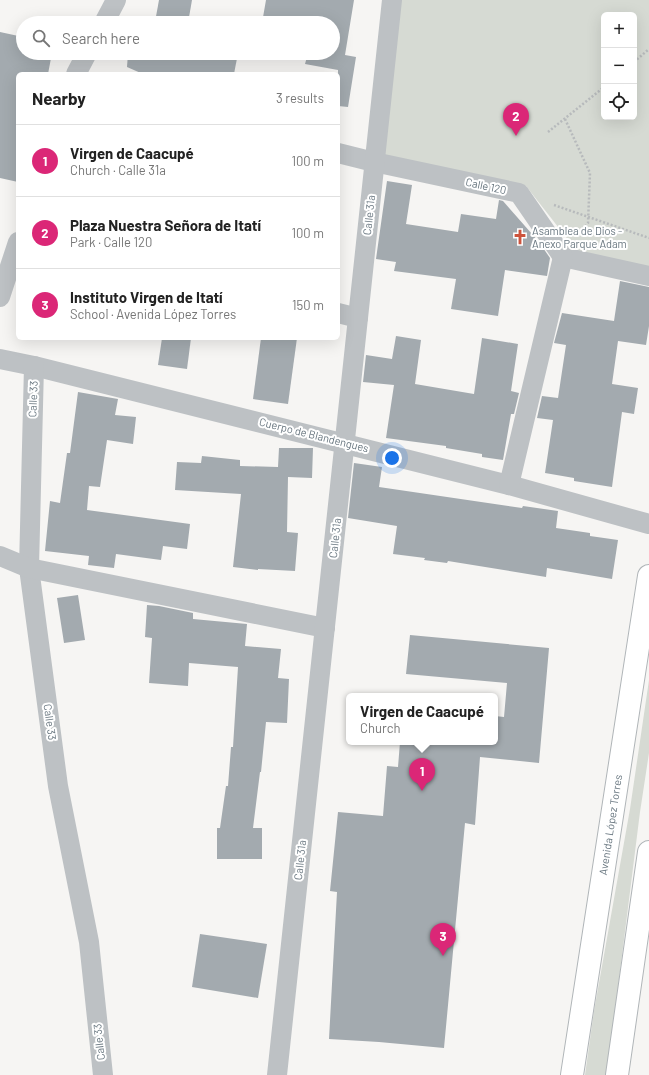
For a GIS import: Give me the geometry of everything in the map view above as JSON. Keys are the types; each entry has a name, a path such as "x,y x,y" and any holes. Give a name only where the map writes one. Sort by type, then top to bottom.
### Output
{"main road":[{"name":"Avenida López Torres","path":"572,1075 649,576"},
{"path":"617,1075 649,852"}],"street":[{"path":"108,16 116,0"},
{"name":"Calle 31a","path":"278,1075 392,0"},
{"path":"77,72 84,60"},
{"name":"Calle 120","path":"340,154 519,193 562,257"},
{"path":"0,297 16,248"},
{"path":"510,485 562,257 649,276"},
{"path":"340,314 358,318"},
{"name":"Cuerpo de Blandengues","path":"0,359 34,366 345,443 510,485 649,524"},
{"name":"Calle 33","path":"34,366 29,568 58,786 89,942 103,1075"},
{"path":"0,556 29,568 325,628"}],"path":[{"path":"637,59 649,49"},
{"path":"548,132 601,89"},
{"path":"562,257 588,223 590,173 565,119"},
{"path":"554,205 649,238"}],"shaded area":[{"path":"399,0 649,0 649,268 580,255 526,186 382,156"},
{"path":"649,680 649,753 640,812 607,1075 585,1075 594,1011 630,809"}],"building":[{"path":"159,0 192,0 189,16 156,16"},
{"path":"266,0 354,0 345,55 356,57 348,107 340,106 340,72 338,72 338,70 305,64 306,60 340,60 340,16 263,16"},
{"path":"0,32 16,35 16,60 51,60 48,72 16,72 16,182 0,178"},
{"path":"128,60 237,60 234,72 138,72 127,67"},
{"path":"387,181 412,185 406,224 458,232 461,214 496,219 499,200 503,201 539,242 550,258 547,276 505,270 498,316 451,309 456,279 394,271 396,262 376,259"},
{"path":"620,281 649,287 649,326 646,345 618,341 612,384 638,388 634,414 622,412 612,487 574,481 574,478 545,473 553,420 537,418 542,396 558,398 566,345 554,343 562,313 614,321"},
{"path":"396,336 421,340 415,384 474,394 482,338 518,344 511,391 519,393 514,414 511,414 503,460 482,457 482,454 446,448 446,446 386,438 394,385 363,382 366,355 392,359"},
{"path":"162,340 191,340 187,369 158,365"},
{"path":"261,340 297,340 288,404 253,399"},
{"path":"78,392 118,399 115,415 136,417 133,444 107,440 100,487 89,486 87,510 190,524 187,549 163,546 161,560 116,554 114,568 88,565 89,556 45,551 50,501 60,503 67,453 70,453"},
{"path":"279,448 313,448 312,478 288,477 287,532 298,533 295,571 258,570 233,567 241,494 175,490 177,462 201,463 202,456 240,460 240,466 278,467"},
{"path":"354,463 382,467 379,487 522,508 523,506 558,511 556,528 590,533 590,536 618,540 612,579 547,568 546,577 448,561 447,563 424,560 425,558 393,554 397,526 348,518"},
{"path":"78,595 85,640 64,643 57,598"},
{"path":"147,605 193,613 193,619 247,624 245,646 281,649 278,678 289,679 287,723 266,722 253,828 262,828 262,859 217,859 217,828 220,828 226,786 228,786 231,747 233,747 238,667 189,663 188,686 149,683 152,638 145,637"},
{"path":"410,635 549,648 539,763 480,757 475,825 465,823 444,1048 329,1039 337,892 330,891 338,812 383,816 387,766 398,767 400,745 498,745 498,716 504,717 507,683 406,674"},
{"path":"200,934 267,944 258,998 192,987"}],"place":[{"name":"Plaza Nuestra Señora de Itatí","path":"516,136"},
{"name":"Asamblea de Dios - Anexo Parque Adam","path":"520,237"},
{"name":"Virgen de Caacupé","path":"422,791"},
{"name":"Instituto Virgen de Itatí","path":"443,956"}]}
